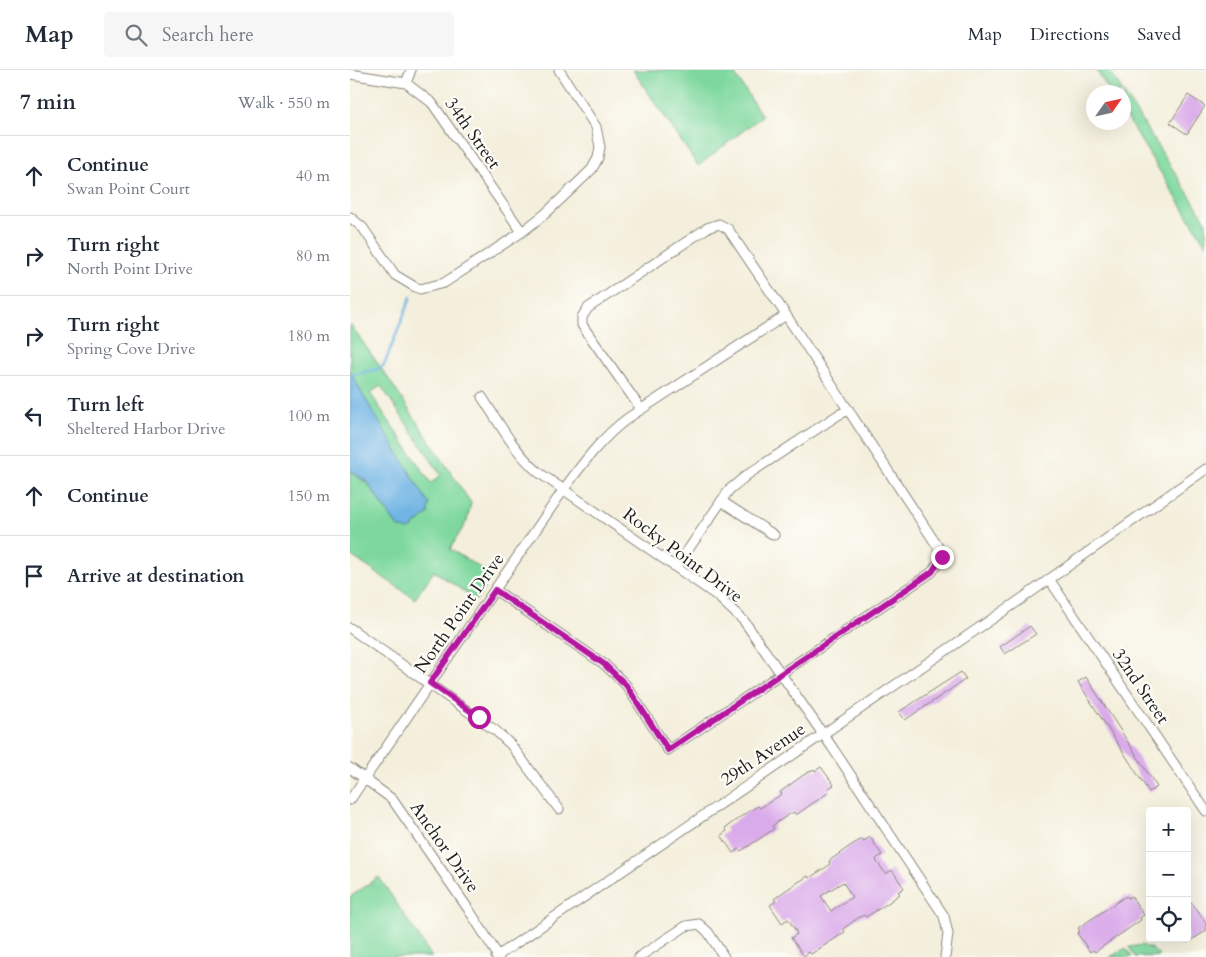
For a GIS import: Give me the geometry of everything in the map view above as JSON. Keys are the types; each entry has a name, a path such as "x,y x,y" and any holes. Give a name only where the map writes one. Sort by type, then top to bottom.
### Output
{"street":[{"path":"406,83 411,70"},
{"path":"350,217 363,228 395,275 420,288 444,283 522,232 545,214 583,178 592,169 598,158 600,147 596,127 559,70"},
{"name":"34th Street","path":"350,74 406,83 432,103 522,232"},
{"path":"495,590 604,664 617,676 626,685 668,750 932,572 942,557 938,547 786,315 728,229 719,224 707,228 588,308 582,317 582,325 641,409"},
{"name":"North Point Drive","path":"350,800 564,489 596,447 616,427 641,409 786,315"},
{"name":"Rocky Point Drive","path":"482,397 526,462 676,566 730,607 744,621 944,916 948,934 945,957"},
{"path":"676,566 729,490 747,475 838,415 849,410"},
{"name":"29th Avenue","path":"498,956 1018,602 1049,578 1206,469"},
{"path":"721,501 774,536"},
{"name":"32nd Street","path":"1049,578 1206,812"},
{"path":"350,628 479,717 511,745 559,809"},
{"name":"Anchor Drive","path":"350,768 392,799 498,956"},
{"path":"639,957 686,926 699,924 708,932 724,957"}],"green space":[{"path":"633,70 732,70 762,116 698,166"},
{"path":"1096,70 1109,70 1119,85 1106,85"},
{"path":"1131,104 1206,221 1206,245 1131,125"},
{"path":"350,324 471,503 467,521 450,549 493,576 476,600 434,571 415,599 350,555 350,471 368,484 398,527 362,395 350,371","holes":["381,386 441,475 431,483 370,393"]},
{"path":"379,877 432,957 350,957 350,897"},
{"path":"1142,945 1152,949 1160,956 1135,957 1129,947"},
{"path":"1126,948 1132,957 1110,957"}],"water":[{"path":"350,371 429,504 428,514 409,530 398,527 367,482 350,470"}],"building":[{"path":"1188,95 1205,106 1187,134 1170,123"},
{"path":"1030,626 1036,634 1005,654 1000,647"},
{"path":"961,672 966,679 905,720 899,712"},
{"path":"1086,677 1157,787 1149,792 1078,682"},
{"path":"821,767 834,785 828,789 829,792 796,815 794,812 788,815 772,826 774,829 741,851 739,849 733,853 721,835 727,831 725,828 746,813 758,806 760,808 782,794 780,792 802,776"},
{"path":"870,837 882,855 876,859 877,862 886,874 892,870 904,888 898,892 900,894 888,903 866,917 864,915 858,918 843,929 845,932 811,954 809,952 804,956 791,938 797,934 788,919 782,923 770,905 776,901 774,899 786,890 825,868 830,864 829,861 850,846 862,839 864,841","holes":["843,882 852,897 831,911 821,896"]},
{"path":"1126,896 1128,898 1131,896 1144,915 1140,918 1141,920 1095,952 1093,950 1090,952 1077,933 1080,931 1078,928"},
{"path":"1191,904 1206,923 1206,931 1191,940"}],"waterway":[{"path":"352,375 378,369 384,365 411,297"}],"route":[{"path":"479,717 430,683 495,590 604,664 617,676 626,685 668,750 932,572 942,557"}]}
